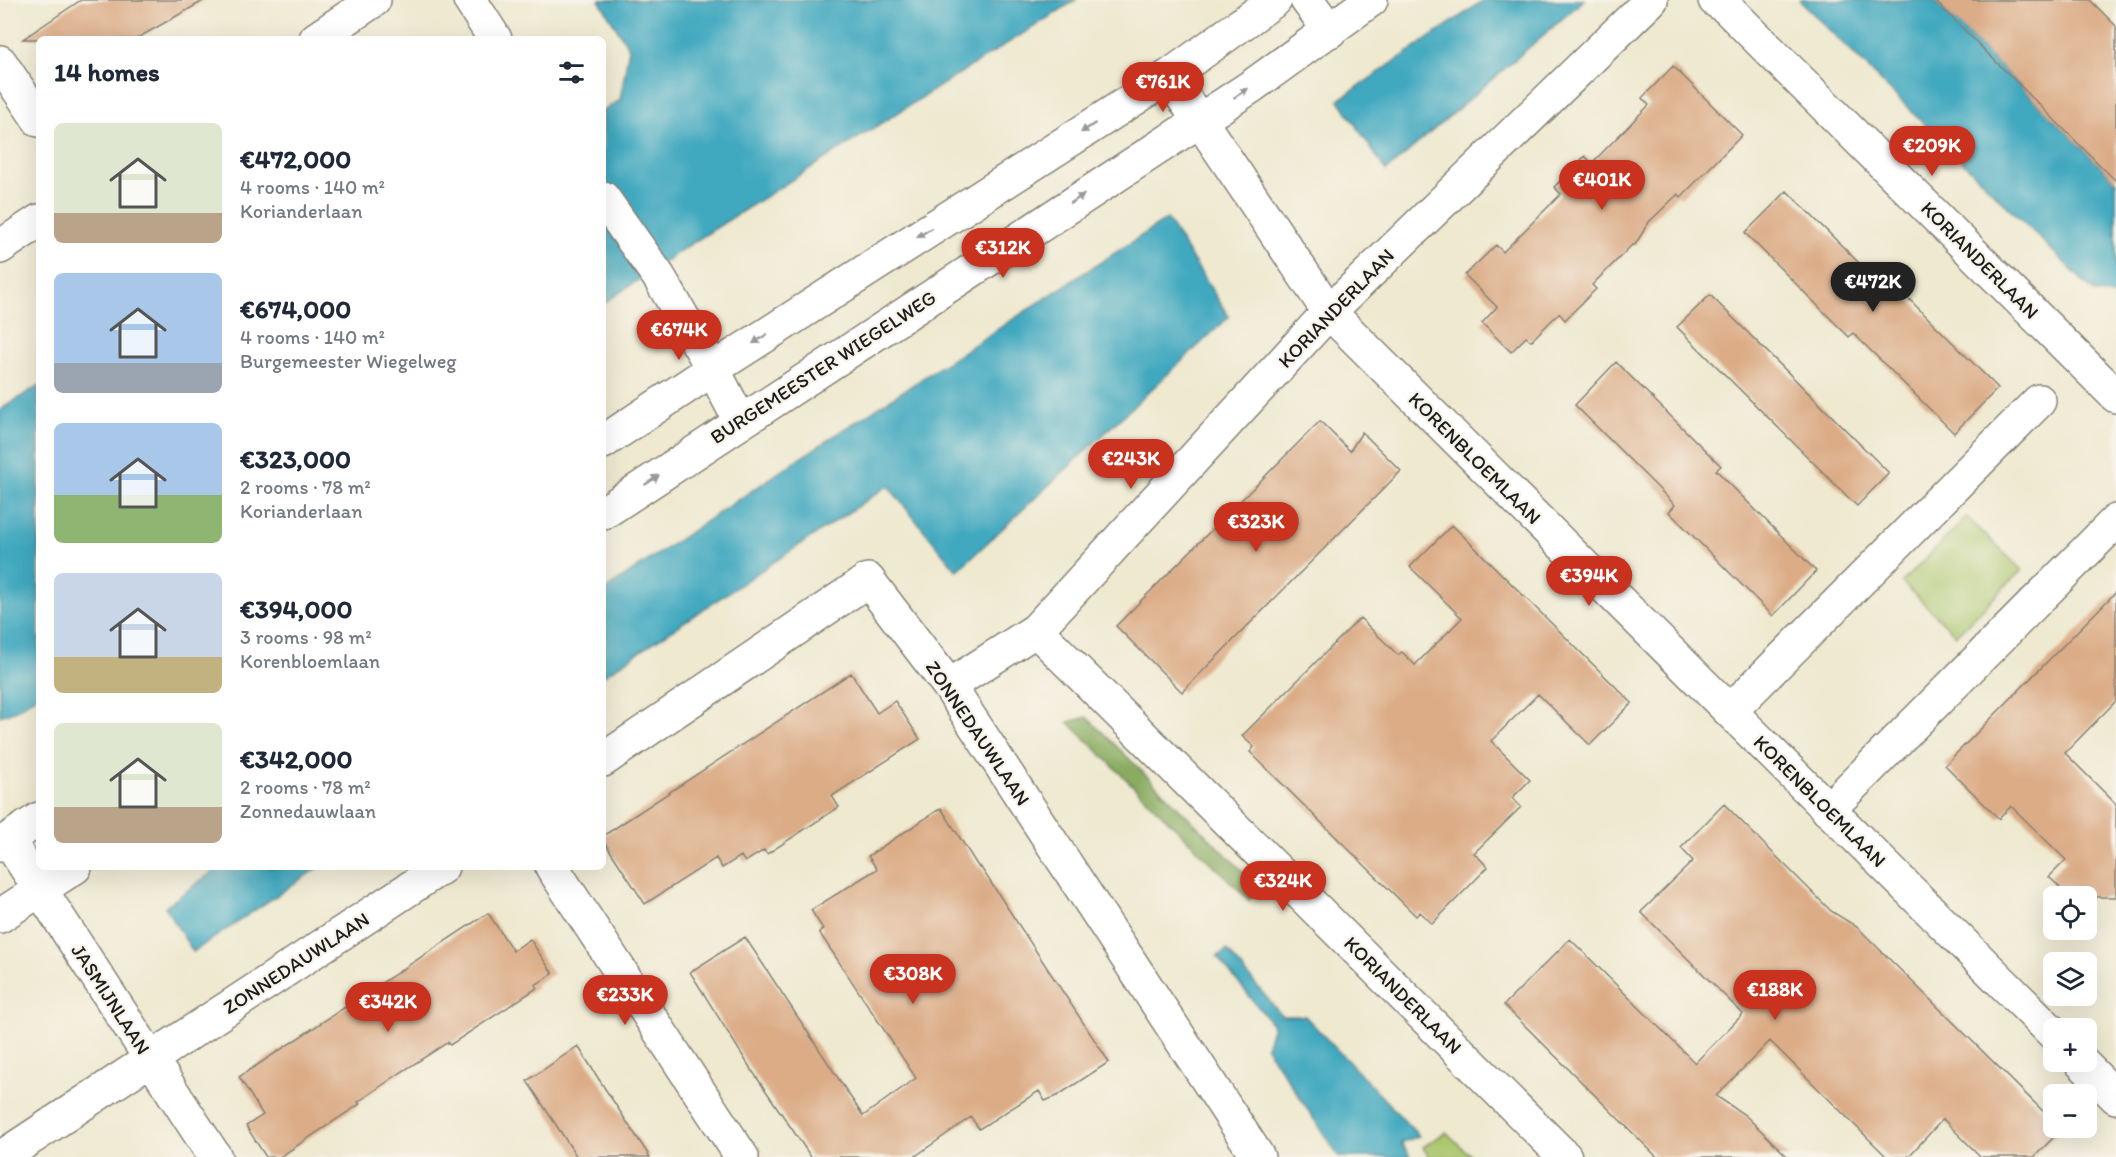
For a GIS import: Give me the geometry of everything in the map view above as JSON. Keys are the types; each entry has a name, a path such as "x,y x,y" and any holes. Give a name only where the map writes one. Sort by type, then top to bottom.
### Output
{"street":[{"path":"320,36 374,0"},
{"path":"470,0 493,36"},
{"path":"606,440 1168,77 1275,0"},
{"path":"1307,0 1330,31"},
{"name":"BURGEMEESTER WIEGELWEG","path":"606,511 1199,120 1330,31 1371,0"},
{"name":"KORIANDERLAAN","path":"949,686 1036,630 1329,312 1651,0"},
{"name":"KORIANDERLAAN","path":"1714,0 1727,8 2113,387"},
{"path":"0,62 36,116"},
{"name":"KORENBLOEMLAAN","path":"1168,77 1329,312 2043,1023"},
{"path":"606,202 659,277 741,421"},
{"path":"0,247 36,223"},
{"path":"1730,711 2039,401"},
{"path":"1828,810 2116,521"},
{"name":"ZONNEDAUWLAAN","path":"606,758 868,580 949,686 1258,1157"},
{"name":"KORIANDERLAAN","path":"1036,630 1565,1157"},
{"path":"4,842 36,821"},
{"name":"JASMIJNLAAN","path":"4,842 40,890 215,1157"},
{"path":"0,916 70,870"},
{"name":"ZONNEDAUWLAAN","path":"2,1157 437,870"},
{"path":"554,870 742,1157"},
{"path":"2091,1072 2116,1097"}],"green space":[{"path":"1967,517 2022,570 1956,635 1902,582"},
{"path":"1087,717 1260,888 1249,900 1068,722"},
{"path":"1446,1132 1472,1157 1429,1157 1423,1147"}],"water":[{"path":"599,0 1076,0 686,247 606,302 606,109 620,100 629,48"},
{"path":"1484,0 1584,0 1386,171 1339,100"},
{"path":"1799,0 1934,0 2116,181 2116,296 2094,292"},
{"path":"1167,219 1229,317 957,571 888,486 606,674 606,589 800,458"},
{"path":"36,387 36,696 16,710 0,716 0,410"},
{"path":"215,870 315,870 193,952 165,907"},
{"path":"1227,950 1282,1016 1305,1016 1419,1136 1401,1143 1411,1157 1339,1157 1266,1047 1273,1025 1217,957"}],"building":[{"path":"81,0 205,0 141,36 36,36 36,39 23,39"},
{"path":"1934,0 2090,0 2116,26 2116,181"},
{"path":"1673,66 1742,135 1681,197 1678,194 1649,222 1635,245 1632,245 1592,285 1596,289 1565,320 1559,313 1531,341 1526,337 1511,352 1482,323 1497,307 1465,275 1496,245 1503,252 1561,194 1554,187 1585,156 1592,163 1649,105 1642,98"},
{"path":"1787,191 1887,291 1894,284 1998,388 1954,433 1853,333 1849,337 1745,233"},
{"path":"1710,295 1889,473 1857,506 1677,327"},
{"path":"1616,362 1721,466 1716,470 1816,571 1773,616 1669,512 1675,505 1575,405"},
{"path":"1320,421 1350,451 1362,432 1401,471 1182,692 1116,626"},
{"path":"1452,525 1632,703 1590,745 1538,694 1491,741 1530,780 1512,798 1521,807 1474,853 1488,867 1432,924 1420,912 1416,916 1250,752 1254,747 1242,736 1360,618 1398,655 1402,652 1415,665 1462,618 1410,567"},
{"path":"2116,592 2116,701 2065,753 2116,804 2116,897 2097,897 2097,886 2058,886 2049,877 2066,860 2011,806 1999,819 1945,765"},
{"path":"851,673 877,713 895,701 920,739 832,796 839,807 767,854 764,850 745,862 741,856 722,868 716,858 645,904 606,845 606,834"},
{"path":"1724,804 1831,911 1857,927 2043,1111 2043,1138 2053,1138 2034,1157 1981,1157 1943,1119 1908,1157 1887,1157 1770,1041 1716,1096 1745,1115 1788,1157 1657,1157 1504,1005 1570,939 1695,1063 1743,1014 1641,912 1693,861 1681,848"},
{"path":"941,808 1109,1062 1057,1096 1045,1101 1039,1091 979,1129 971,1117 914,1157 811,1157 751,1069 690,972 745,937 863,1116 916,1078 819,932 823,929 811,910 877,869 868,856"},
{"path":"488,913 513,951 530,939 553,974 535,985 537,988 450,1045 448,1042 400,1073 358,1102 360,1104 280,1157 266,1157 246,1126 263,1115 239,1077"},
{"path":"578,1046 650,1157 577,1157 527,1081"}]}
